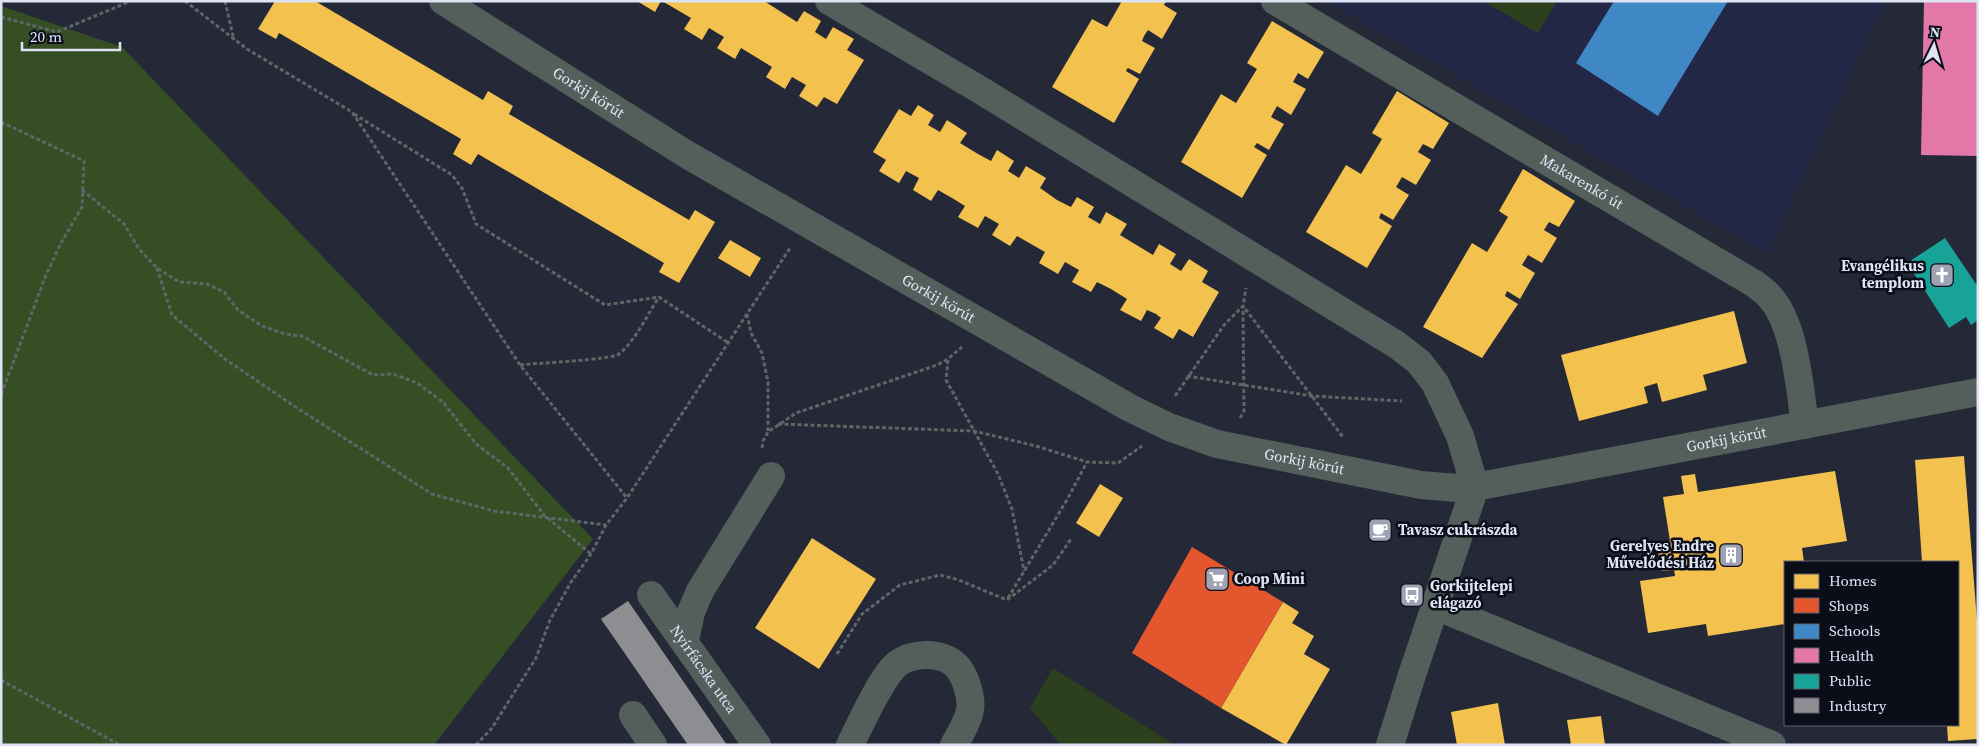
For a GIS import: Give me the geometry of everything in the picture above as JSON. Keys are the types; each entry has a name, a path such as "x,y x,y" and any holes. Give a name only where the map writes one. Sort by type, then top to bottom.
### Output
{"street":[{"name":"Gorkij körút","path":"443,1 686,154 979,322 1130,408 1169,427 1217,444 1421,484 1458,488 1475,487 1978,392"},
{"path":"829,1 977,88 1397,345 1419,362 1435,383 1460,436 1475,487 1390,745"},
{"name":"Makarenkó út","path":"1275,1 1755,284 1770,296 1784,322 1799,379 1805,425"},
{"path":"685,640 692,612 700,591 771,476"},
{"name":"Nyírfácska utca","path":"652,595 757,745"},
{"path":"1436,606 1772,745"},
{"path":"850,745 895,665 908,657 924,654 945,660 958,668 969,694 970,709 954,745"},
{"path":"1403,703 1410,745"},
{"path":"633,715 653,745"}],"path":[{"path":"1,17 57,32 131,1"},
{"path":"185,1 234,40 452,175 462,188 476,224 605,306 659,296 727,342"},
{"path":"226,1 234,40"},
{"path":"352,112 520,365 627,498"},
{"path":"1,122 84,161 82,207 61,243 46,275 1,395"},
{"path":"82,190 124,224 139,249 157,268 179,282 207,284 224,292 238,310 262,326 284,334 302,336 373,375 392,374 417,383 443,402 476,444 508,468 548,518 590,554"},
{"path":"476,745 492,728 536,658 550,620 606,525 627,498 806,222"},
{"path":"157,268 172,316 225,359 294,406 432,494 494,511 606,525"},
{"path":"1240,419 1244,411 1243,306 1247,281"},
{"path":"520,365 604,359 618,355 630,342 659,296"},
{"path":"1174,397 1224,325 1243,306"},
{"path":"1243,306 1345,439"},
{"path":"746,313 751,333 762,354 768,382 768,432"},
{"path":"771,476 763,461 761,451 763,441 768,432 778,424 796,413 937,366 964,346 979,322"},
{"path":"948,359 946,380 998,474 1012,509 1024,571"},
{"path":"1187,376 1312,396 1402,401"},
{"path":"778,424 974,431 1036,446 1087,462 1118,464 1169,427"},
{"path":"1006,600 1068,498 1087,462"},
{"path":"1006,600 1053,565 1070,539"},
{"path":"837,654 862,614 900,585 940,575 959,580 1006,600"},
{"path":"1,680 120,745"}],"shaded area":[{"path":"1326,1 1885,1 1767,253"}],"green space":[{"path":"1483,1 1557,1 1538,33"},
{"path":"1,6 122,47 593,539 434,745 1,745"},
{"path":"1053,668 1175,745 1061,745 1030,708"}],"building: Homes":[{"path":"275,1 315,1 483,100 488,91 513,106 509,114 689,220 695,210 715,222 679,283 659,272 664,263 478,154 471,165 453,154 461,139 279,33 276,39 258,29"},
{"path":"637,1 661,1 655,12"},
{"path":"662,1 764,1 797,22 804,11 821,21 815,32 826,39 833,27 854,39 847,50 864,60 837,104 824,97 817,107 799,96 806,85 792,77 785,89 766,77 772,67 741,48 735,59 717,48 724,37 709,28 702,40 684,29 691,18"},
{"path":"1122,1 1166,1 1164,5 1177,13 1162,39 1148,30 1144,36 1142,41 1155,48 1140,74 1127,69 1126,71 1139,79 1114,123 1052,87 1092,19 1107,27"},
{"path":"1272,21 1324,52 1308,79 1298,73 1293,82 1306,89 1291,115 1277,106 1271,117 1284,124 1269,150 1257,143 1254,147 1267,155 1242,198 1181,162 1221,94 1236,103 1257,69 1247,63"},
{"path":"1397,91 1449,123 1433,149 1423,144 1418,152 1431,160 1416,185 1402,177 1396,187 1409,195 1393,220 1381,213 1379,218 1392,226 1367,268 1306,232 1346,165 1361,174 1382,139 1372,133"},
{"path":"918,105 934,115 928,125 940,132 947,120 967,133 960,143 991,161 997,150 1014,161 1008,171 1019,178 1026,166 1046,178 1040,188 1057,200 1071,207 1077,197 1094,207 1088,217 1100,224 1106,212 1127,224 1120,235 1153,255 1159,244 1176,254 1170,264 1181,271 1189,259 1208,271 1202,282 1219,292 1193,337 1179,329 1173,339 1154,328 1161,318 1147,310 1141,321 1120,310 1127,299 1097,282 1091,292 1072,282 1079,270 1065,262 1058,274 1039,263 1045,252 1017,236 1010,246 992,235 999,224 985,216 978,228 958,217 965,206 938,190 931,201 913,190 919,178 906,171 899,183 879,171 886,160 873,152 899,109 911,116"},
{"path":"1523,169 1575,201 1559,227 1549,222 1544,230 1557,238 1542,263 1528,255 1522,265 1535,273 1520,299 1507,291 1505,296 1518,304 1482,358 1423,327 1472,243 1487,252 1508,217 1499,211"},
{"path":"730,240 761,258 750,277 718,258"},
{"path":"1734,311 1747,363 1703,375 1707,390 1662,402 1657,383 1644,387 1648,403 1579,421 1561,355"},
{"path":"1964,456 1978,633 1978,739 1948,741 1947,726 1959,726 1959,561 1922,561 1915,460"},
{"name":"Gerelyes Endre Művelődési Ház","path":"1835,471 1847,541 1802,548 1804,561 1784,561 1784,624 1708,636 1706,624 1648,633 1640,581 1675,576 1674,570 1661,571 1657,543 1670,541 1663,497 1684,494 1681,476 1695,474 1698,492"},
{"path":"1100,484 1123,498 1099,537 1076,523"},
{"path":"812,538 876,579 819,669 755,628"},
{"path":"1283,602 1299,612 1292,623 1314,636 1304,654 1330,669 1286,745 1221,708"},
{"path":"1498,703 1505,745 1457,745 1451,712"},
{"path":"1601,716 1605,745 1571,745 1567,720"}],"building: Shops":[{"path":"1192,547 1283,602 1221,708 1132,653"}],"building: Schools":[{"path":"1614,1 1728,1 1658,116 1576,63"}],"building: Health":[{"path":"1924,1 1978,1 1978,156 1921,155"}],"building: Public":[{"name":"Evangélikus templom","path":"1945,238 1978,287 1978,320 1971,325 1966,317 1949,328 1907,263"}],"building: Industry":[{"path":"628,601 727,745 688,745 601,619"}],"place":[{"name":"Evangélikus templom","path":"1942,275"},
{"name":"Tavasz cukrászda","path":"1380,530"},
{"name":"Gerelyes Endre Művelődési Ház","path":"1731,555"},
{"name":"Coop Mini","path":"1217,579"},
{"name":"Gorkijtelepi elágazó","path":"1412,595"}]}
